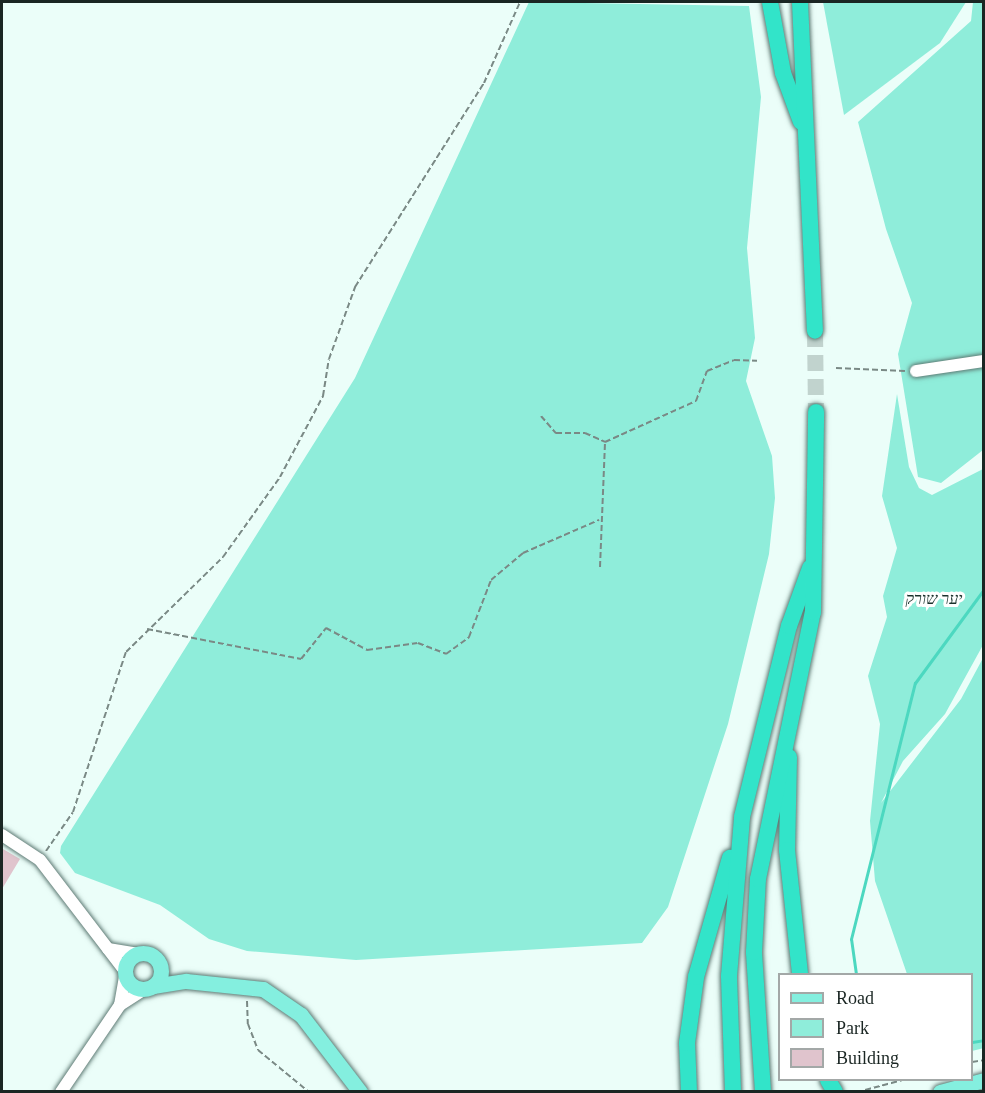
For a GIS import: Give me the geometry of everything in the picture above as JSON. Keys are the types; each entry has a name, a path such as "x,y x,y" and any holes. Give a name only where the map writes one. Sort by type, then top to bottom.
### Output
{"highway":[{"path":"770,2 783,73 805,134"},
{"path":"800,2 815,331"},
{"path":"764,1092 754,952 758,879 790,714 813,612 816,550 816,412"},
{"path":"689,1092 687,1043 696,977 742,817 789,626 816,550"},
{"path":"790,714 788,850 800,973"},
{"path":"733,1092 729,976 742,817"}],"main road":[{"path":"186,981 139,954 125,974 149,987 186,981 246,984 292,1007 360,1092"},
{"path":"149,987 159,964"},
{"path":"940,1092 984,1080"}],"street":[{"path":"916,371 984,361"},
{"path":"2,835 40,860 125,974 120,1005"},
{"path":"107,949 139,954"},
{"path":"62,1092 120,1005 149,987"}],"path":[{"path":"40,860 73,812 126,652 223,557 279,477 323,396 329,359 355,287 484,83 520,2"},
{"path":"542,416 556,433 585,433 605,442 696,400 708,371 734,360 757,361"},
{"path":"836,368 916,371"},
{"path":"600,567 599,520 605,442"},
{"path":"147,629 301,659 326,628 367,650 418,643 446,654 469,637 491,580 523,553 599,520"},
{"path":"246,984 248,1024 258,1050 309,1092"},
{"path":"865,1090 898,1081"}],"green space":[{"path":"529,2 749,6 761,97 747,248 755,338 746,381 772,456 775,498 769,554 728,724 668,907 642,943 356,960 247,951 209,939 160,905 75,873 60,853 61,846 355,378"},
{"path":"823,2 966,2 940,43 844,115"},
{"path":"973,2 983,2 983,450 941,483 918,477 898,354 912,303 886,229 858,122 971,21"},
{"name":"יער שורק","path":"897,394 909,467 919,488 932,495 983,469 983,645 945,714 903,761 881,803 961,699 983,658 984,1048 973,1051 973,973 907,973 875,881 870,821 880,724 868,676 887,617 883,596 897,548 882,496"}],"building":[{"path":"3,849 20,859 2,889 2,851"}],"waterway":[{"path":"856,973 851,939 915,683 984,589"},
{"path":"973,1042 984,1040"}],"tunnel":[{"path":"815,331 816,412"}]}
